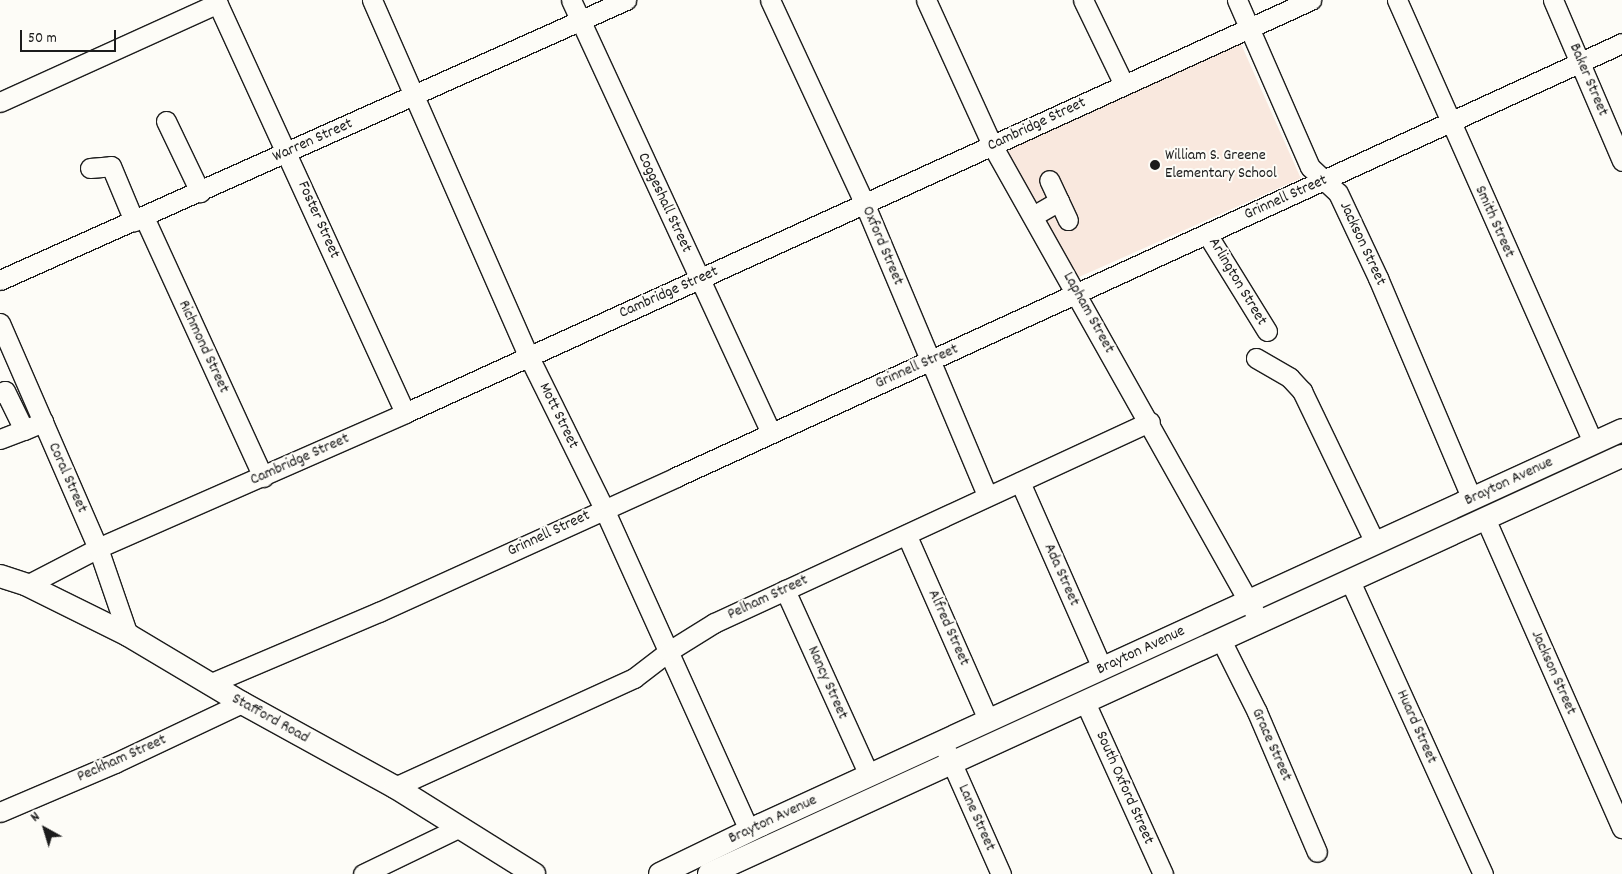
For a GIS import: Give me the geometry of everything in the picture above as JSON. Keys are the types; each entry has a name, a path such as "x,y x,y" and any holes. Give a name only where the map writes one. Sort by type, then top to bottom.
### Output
{"main road":[{"name":"Brayton Avenue","path":"660,874 749,830 1622,430"},
{"name":"Brayton Avenue","path":"708,874 1622,457"},
{"name":"Stafford Road","path":"0,576 27,585 128,635 242,703 395,787 534,874"}],"street":[{"name":"Mott Street","path":"372,0 529,357 604,509 749,830"},
{"name":"Coggeshall Street","path":"571,0 770,432"},
{"name":"Warren Street","path":"0,280 626,0"},
{"name":"Oxford Street","path":"770,0 865,205 987,495"},
{"name":"Lapham Street","path":"926,0 992,146 1078,293 1260,622"},
{"path":"1083,0 1124,85"},
{"name":"Jackson Street","path":"1237,0 1310,167 1338,193 1378,278 1472,499"},
{"name":"Cambridge Street","path":"27,585 98,548 262,477 529,357 1310,0"},
{"name":"Smith Street","path":"1397,0 1593,443"},
{"name":"Baker Street","path":"1553,0 1622,161"},
{"path":"0,102 217,2"},
{"name":"Foster Street","path":"217,2 405,413"},
{"name":"Grinnell Street","path":"209,684 379,612 770,432 931,361 1324,181 1450,120 1622,43"},
{"path":"166,121 200,192"},
{"name":"Richmond Street","path":"90,168 111,166 139,219 262,477"},
{"path":"1048,180 1068,220"},
{"path":"1033,216 1059,201"},
{"name":"Arlington Street","path":"1207,234 1267,332"},
{"name":"Coral Street","path":"0,323 98,548 128,635"},
{"path":"1256,358 1290,378 1302,391 1375,543"},
{"path":"0,393 5,391 24,430"},
{"path":"0,439 43,422"},
{"name":"Pelham Street","path":"395,787 634,678 669,651 714,624 907,536 987,495 1020,482 1150,422"},
{"name":"Ada Street","path":"1020,482 1102,668"},
{"name":"Jackson Street","path":"1486,518 1622,828"},
{"name":"Alfred Street","path":"907,536 988,720"},
{"name":"Huard Street","path":"1350,581 1483,874"},
{"name":"Nancy Street","path":"785,590 869,775"},
{"name":"Grace Street","path":"1221,640 1257,712 1317,852"},
{"name":"South Oxford Street","path":"1085,702 1163,874"},
{"name":"Peckham Street","path":"0,812 115,763 242,703"},
{"name":"Lane Street","path":"942,742 1001,874"},
{"path":"363,874 458,828"}],"shaded area":[{"name":"William S. Greene Elementary School","path":"1241,44 1301,178 1066,283 1006,149"}],"place":[{"name":"William S. Greene Elementary School","path":"1155,165"}]}
